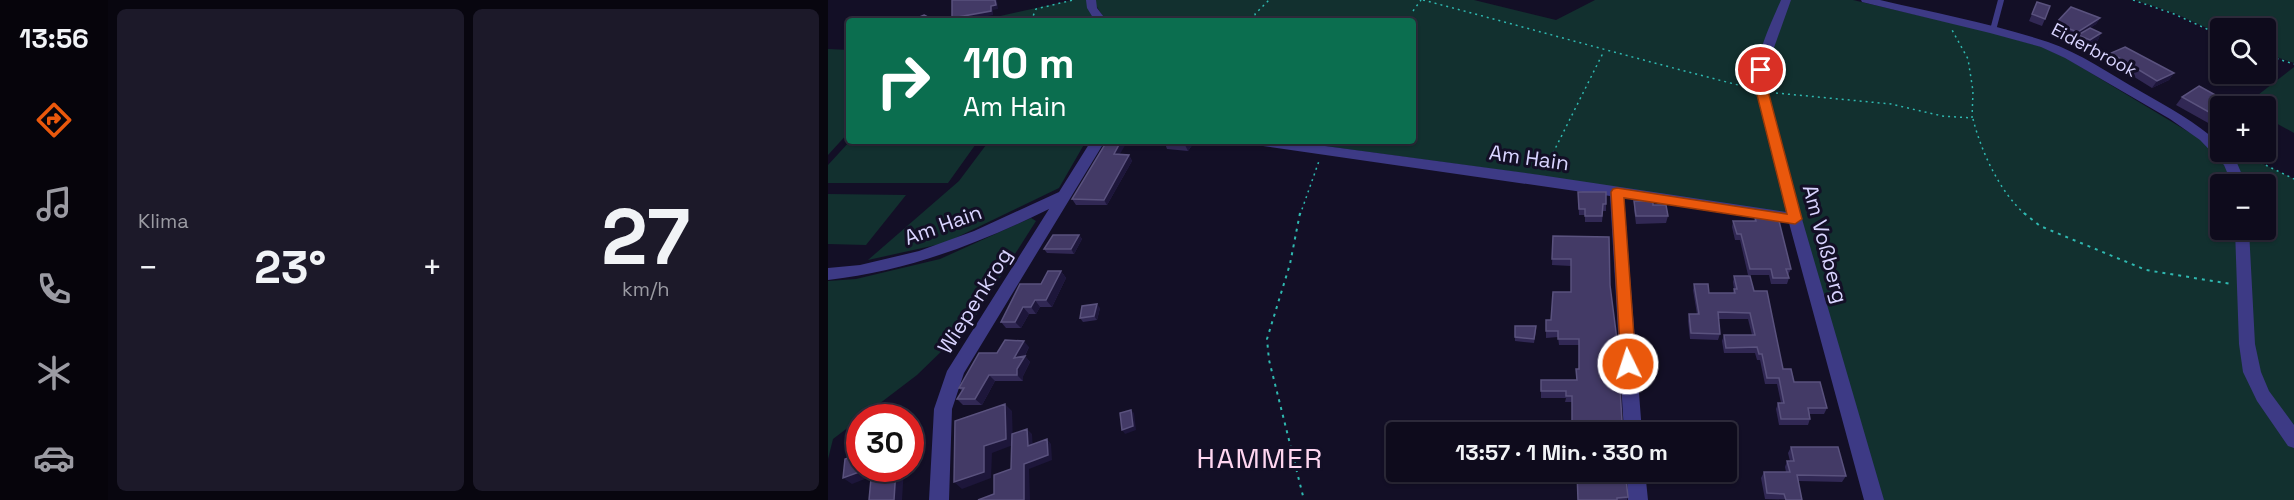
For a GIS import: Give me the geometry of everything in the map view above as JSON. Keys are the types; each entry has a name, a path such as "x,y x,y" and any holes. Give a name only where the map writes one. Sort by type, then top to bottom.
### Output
{"street":[{"path":"1091,0 1092,8 1099,18"},
{"name":"Am Voßberg","path":"1786,0 1763,61 1760,75 1762,91 1795,219 1874,500"},
{"name":"Eiderbrook","path":"1866,0 2033,41 2069,56 2175,116 2210,142"},
{"name":"Wiepenkrog","path":"939,500 943,409 952,378 1096,144"},
{"name":"Am Hain","path":"1278,144 1540,180 1795,219"},
{"path":"1617,192 1632,422"},
{"name":"Am Hain","path":"828,274 860,272 898,264 943,250 984,234 1066,195"},
{"path":"2243,240 2247,344 2252,372 2263,396 2294,440"},
{"path":"1637,482 1638,500"}],"lane":[{"path":"1993,30 2001,0"}],"path":[{"path":"1032,18 1036,9 1073,0"},
{"path":"1257,18 1256,14 1269,0"},
{"path":"1413,11 1422,0 1572,39 1604,51 1762,91 1816,99 1892,104 1954,118 1972,118"},
{"path":"2133,0 2174,14 2210,30"},
{"path":"1944,19 1968,59 1973,91 1972,118 1977,136 1996,175 2018,208 2040,226 2062,237 2146,270 2246,287"},
{"path":"1540,180 1604,51"},
{"path":"2276,58 2294,64"},
{"path":"1304,500 1269,360 1267,339 1290,264 1302,205 1323,150"},
{"path":"2259,162 2294,179"}],"green space":[{"path":"1072,0 1088,0 1097,18 991,18"},
{"path":"1095,0 1474,0 1556,20 1595,0 1853,0 1990,32 2042,47 2066,58 2197,137 2210,139 2210,162 2259,162 2294,179 2294,500 1883,500 1800,217 1537,175 1310,144 1416,144 1416,18 1104,18"},
{"path":"2135,0 2294,0 2294,63 2276,57 2276,18 2210,18 2210,29 2174,13"},
{"path":"828,49 846,50 846,135 828,155"},
{"path":"2294,67 2294,133 2276,123 2276,96 2257,96 2272,84 2276,84 2276,81"},
{"path":"847,144 976,144 948,183 828,183 828,165"},
{"path":"987,144 1084,144 1059,188 945,243 868,260 959,181"},
{"path":"828,194 906,195 866,245 828,244"},
{"path":"1031,218 1036,221 959,342 950,343 917,375 879,404 846,404 846,429 833,439 828,459 828,281 856,279 940,259"}],"building":[{"path":"952,0 995,0 996,5 991,6 991,11 952,18"},
{"path":"2037,2 2050,6 2045,19 2032,14"},
{"path":"2071,7 2100,18 2078,32 2055,24"},
{"path":"2090,28 2101,33 2090,40 2078,35"},
{"path":"2125,47 2174,73 2157,81 2111,53"},
{"path":"2199,86 2217,96 2210,96 2210,113 2182,97"},
{"path":"1105,144 1119,144 1114,154 1129,155 1104,200 1072,199"},
{"path":"1578,192 1606,192 1606,204 1603,204 1602,216 1585,216 1585,209 1579,209"},
{"path":"1634,201 1653,201 1653,205 1666,205 1668,216 1636,216"},
{"path":"1755,217 1778,217 1791,269 1786,269 1789,278 1773,278 1771,269 1750,269 1741,234 1737,234 1733,221 1756,221"},
{"path":"1053,235 1079,235 1071,249 1044,249"},
{"path":"1553,236 1609,237 1610,285 1617,340 1622,421 1572,421 1572,396 1566,396 1566,391 1541,391 1541,380 1577,380 1576,369 1579,369 1579,339 1558,339 1558,331 1546,331 1546,320 1551,320 1553,292 1571,292 1571,259 1552,259"},
{"path":"1048,271 1061,271 1046,300 1035,300 1031,307 1023,307 1015,322 1001,322 1020,284 1041,284"},
{"path":"1734,276 1750,276 1754,291 1767,291 1783,369 1791,369 1794,382 1820,382 1827,408 1808,408 1810,419 1781,419 1778,403 1784,403 1779,378 1767,378 1762,354 1759,354 1757,347 1726,348 1724,335 1755,335 1750,313 1718,312 1720,334 1691,333 1689,314 1699,314 1694,284 1708,284 1709,293 1735,293 1734,289 1737,289"},
{"path":"1097,304 1094,316 1080,318 1082,306"},
{"path":"1515,326 1536,326 1534,339 1515,337"},
{"path":"1005,340 1024,341 1014,358 1025,356 1017,369 1017,375 989,375 975,399 957,399 964,388 959,388 979,353 997,353"},
{"path":"1005,404 1006,439 984,446 984,472 954,482 955,421"},
{"path":"1131,410 1133,426 1122,430 1120,413"},
{"path":"1027,429 1028,446 1047,439 1048,455 1024,464 1024,500 978,500 994,494 994,475 1011,469 1012,434"},
{"path":"1791,447 1838,447 1846,476 1797,475 1802,500 1786,500 1784,494 1767,493 1764,472 1790,472 1787,461 1794,461"},
{"path":"845,459 846,477 843,478"},
{"path":"871,482 895,482 894,500 869,500"},
{"path":"1577,482 1626,482 1628,497 1617,498 1617,500 1578,500"}],"district":[{"name":"HAMMER","path":"1260,458"}],"route":[{"path":"1628,364 1617,192 1795,219 1762,91 1761,70"}]}
